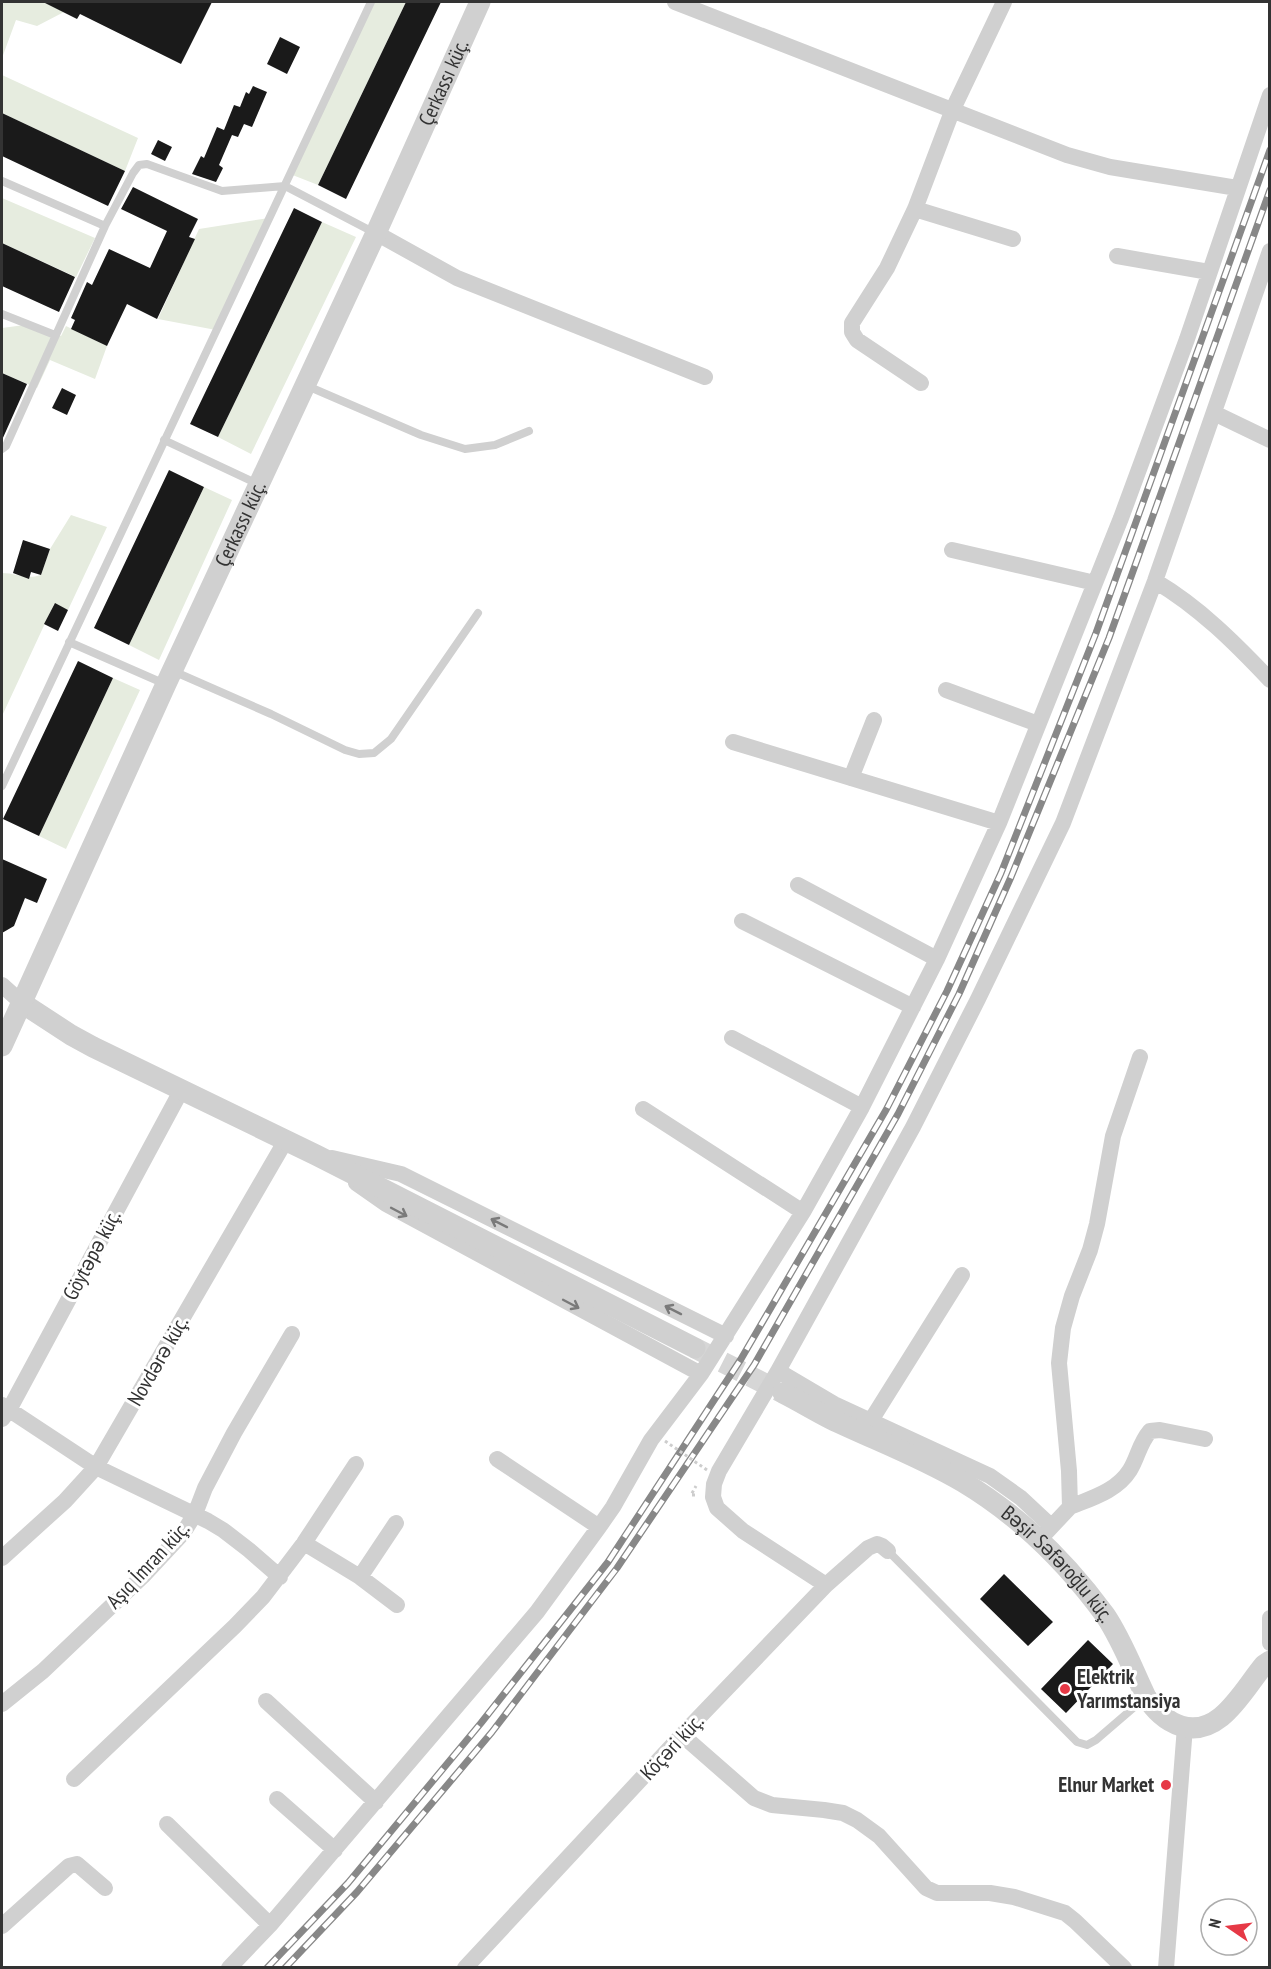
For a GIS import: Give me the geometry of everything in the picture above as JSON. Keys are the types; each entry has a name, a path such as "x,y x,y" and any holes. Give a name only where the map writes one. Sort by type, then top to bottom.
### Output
{"street":[{"name":"Çerkassı küç.","path":"2,1046 480,2"},
{"path":"675,2 1067,155 1110,167 1237,188"},
{"path":"921,383 857,340 852,332 852,323 887,268 915,209 953,109 1004,2"},
{"path":"229,1968 335,1850 537,1612 613,1507 651,1440 701,1374 726,1336 803,1212 862,1107 937,959 999,823 1125,507 1187,339 1269,95"},
{"path":"915,209 1013,239"},
{"path":"375,233 456,278 705,377"},
{"path":"826,1585 743,1531 717,1508 713,1497 714,1484 918,1116 978,999 1063,823 1155,581 1269,251"},
{"path":"1117,256 1209,272"},
{"path":"1214,413 1269,440"},
{"path":"952,550 1095,583"},
{"path":"1155,581 1178,595 1219,629 1269,680"},
{"path":"946,690 1038,724"},
{"path":"851,778 874,720"},
{"path":"733,742 999,823"},
{"path":"798,885 937,959"},
{"path":"742,921 913,1007"},
{"path":"2,985 22,1003 78,1039 316,1155 695,1348"},
{"path":"732,1038 862,1107"},
{"path":"1070,1507 1059,1363 1063,1328 1092,1241 1113,1136 1140,1057"},
{"name":"Göytəpə küç.","path":"4,1411 182,1089"},
{"path":"643,1109 803,1212"},
{"name":"Novdərə küç.","path":"2,1558 65,1501 96,1467 286,1140"},
{"path":"316,1155 402,1174 726,1336"},
{"path":"316,1155 386,1204 701,1374"},
{"path":"870,1422 963,1275"},
{"name":"Aşıq İmran küç.","path":"2,1704 43,1671 143,1576 183,1533 195,1514 205,1488 234,1433 292,1334"},
{"path":"778,1371 870,1422 990,1476 1021,1498 1045,1533 1070,1507 1111,1490 1130,1470 1142,1441 1150,1431 1160,1430 1205,1439"},
{"name":"Bəşir Səfəroğlu küç.","path":"783,1393 961,1481 1045,1533 1071,1574 1106,1616 1146,1696 1161,1715 1171,1723 1185,1727"},
{"path":"4,1411 96,1467 195,1514 223,1530 280,1577"},
{"path":"497,1459 599,1527"},
{"path":"74,1779 235,1626 280,1577 356,1464"},
{"path":"360,1577 396,1523"},
{"path":"304,1543 360,1577 397,1605"},
{"name":"Köçəri küç.","path":"471,1966 682,1735 826,1585 868,1548 877,1544 888,1551"},
{"path":"1269,1618 1269,1643"},
{"path":"1166,1968 1185,1727 1205,1727 1218,1721 1269,1661"},
{"path":"266,1701 376,1802"},
{"path":"682,1735 754,1798 772,1805 843,1813 857,1820 879,1836 926,1887 937,1893 990,1893 1014,1897 1065,1913 1124,1968"},
{"path":"277,1799 335,1850"},
{"path":"167,1824 270,1925"},
{"path":"2,1926 69,1866 77,1864 105,1888"}],"lane":[{"path":"2,786 371,2"},
{"path":"2,449 6,446 105,226 139,165 147,164 222,190 285,186 375,233"},
{"path":"2,181 105,226"},
{"path":"2,314 56,335"},
{"path":"304,385 422,435 465,449 495,445 530,431"},
{"path":"164,440 258,484"},
{"path":"69,642 271,714 345,750 359,754 374,753 391,739 478,613"},
{"path":"888,1551 1077,1742 1087,1745 1096,1740 1146,1696"}],"path":[{"path":"665,1441 707,1470"}],"shaded area":[{"path":"2,2 48,2 64,12 37,26 16,20 2,58"},
{"path":"371,2 406,2 318,185 290,174"},
{"path":"2,75 138,138 125,171 2,113"},
{"path":"2,198 95,238 76,277 2,243"},
{"path":"269,218 216,330 158,319 199,229"},
{"path":"322,222 356,237 251,454 218,437"},
{"path":"32,324 61,336 66,326 107,346 95,379 50,360 37,388 2,373 2,328"},
{"path":"204,487 232,500 159,660 129,645"},
{"path":"71,515 107,527 68,610 54,604 2,716 2,573 26,577 41,575 50,549"},
{"path":"113,678 140,690 66,849 39,836"}],"building":[{"path":"43,2 212,2 181,64 80,14 77,19"},
{"path":"406,2 441,2 346,199 318,185"},
{"path":"280,37 300,47 287,74 267,64"},
{"path":"253,86 267,92 252,127 244,124 238,137 232,135 219,165 223,168 216,182 192,174 201,156 204,158 217,127 224,130 234,105 240,107 246,92 249,94"},
{"path":"2,113 125,171 108,206 2,156"},
{"path":"158,140 172,147 165,161 151,154"},
{"path":"133,187 198,219 189,237 195,239 157,319 127,304 107,346 71,329 75,320 71,318 87,282 92,285 109,249 150,268 167,231 121,209"},
{"path":"294,208 322,222 218,437 190,424"},
{"path":"2,243 75,277 59,312 2,286"},
{"path":"2,373 27,384 2,440"},
{"path":"62,388 76,395 67,415 52,408"},
{"path":"169,470 204,487 129,645 94,628"},
{"path":"23,540 50,549 41,575 31,572 29,579 13,573"},
{"path":"55,603 68,610 58,631 44,624"},
{"path":"78,661 113,678 39,836 3,819"},
{"path":"2,859 47,879 37,903 25,898 14,926 2,933"},
{"path":"1004,1574 1053,1622 1028,1646 980,1599"},
{"path":"1088,1640 1113,1664 1066,1713 1041,1689"}],"tunnel":[{"path":"695,1348 783,1393"}],"railway":[{"path":"267,1968 348,1883 481,1723 608,1562 741,1359 886,1110 947,991 1001,873 1096,633 1270,150"},
{"path":"285,1968 357,1892 492,1732 617,1568 754,1365 898,1114 959,994 1011,877 1109,638 1270,190"}],"place":[{"name":"Elektrik Yarımstansiya","path":"1065,1689"},
{"name":"Elnur Market","path":"1166,1785"}]}
